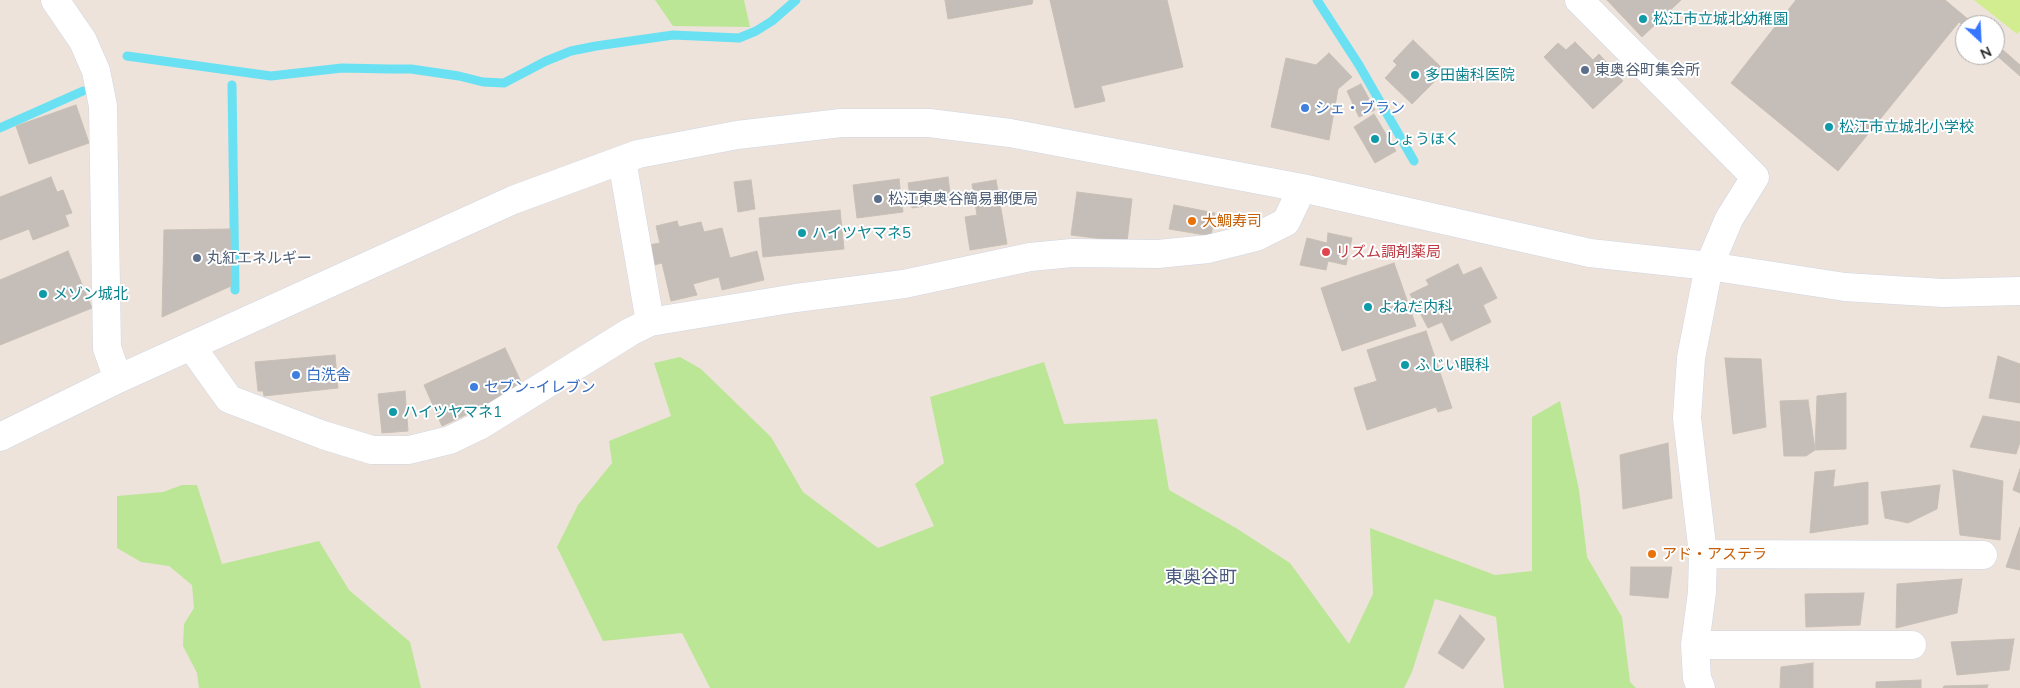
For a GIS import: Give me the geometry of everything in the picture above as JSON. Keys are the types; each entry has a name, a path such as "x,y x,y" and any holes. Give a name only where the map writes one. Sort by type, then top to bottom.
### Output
{"street":[{"path":"55,0 83,41 96,71 103,106 107,348 118,379"},
{"path":"1579,0 1755,177 1729,219 1708,266 1690,358 1687,418 1704,554 1696,644 1697,678 1700,688"},
{"path":"0,437 118,379 513,200 638,154 747,134 841,123 929,123 1010,133 1302,188 1590,253 1708,266 1845,287 1944,293 2020,290"},
{"path":"622,160 650,322"},
{"path":"191,346 229,399 323,435 372,450 398,451 420,448 450,440 479,426 630,332 650,322 786,300 904,284 1030,256 1072,253 1158,254 1208,249 1256,238 1286,222 1302,188"},
{"path":"1704,554 1983,555"},
{"path":"1696,644 1912,645"}],"green space":[{"path":"655,0 744,0 750,27 673,26"},
{"path":"1974,0 2020,0 2020,31 2017,34 2005,25 2005,15 1993,15"},
{"path":"680,357 701,369 771,437 803,492 878,548 934,526 915,484 944,463 930,397 1044,362 1064,424 1157,419 1169,490 1236,528 1290,563 1349,644 1373,594 1370,528 1495,575 1532,571 1532,417 1560,401 1579,490 1587,557 1622,617 1630,682 1636,688 1504,688 1496,617 1435,599 1412,672 1404,688 710,688 682,633 603,641 557,547 578,505 612,463 609,441 671,416 654,363"},
{"path":"182,485 197,485 222,564 319,541 349,590 410,642 421,688 199,688 197,673 183,646 184,624 194,608 192,585 169,566 141,562 117,548 117,496 163,492"}],"building":[{"path":"945,0 1033,0 1032,4 948,19"},
{"path":"1050,0 1167,0 1183,67 1101,86 1105,101 1075,108"},
{"name":"松江市立城北幼稚園","path":"1607,0 1681,0 1642,37"},
{"name":"松江市立城北小学校","path":"1796,0 1945,0 1963,15 1955,15 1955,27 1838,171 1731,83"},
{"name":"多田歯科医院","path":"1413,40 1445,71 1412,104 1385,78 1397,65 1393,61"},
{"name":"東奥谷町集会所","path":"1575,42 1593,60 1599,54 1623,81 1593,109 1544,57 1558,43 1566,50"},
{"path":"2005,52 2020,65 2020,76 2005,63"},
{"name":"シェ・ブラン","path":"1329,53 1352,77 1338,89 1329,140 1271,127 1286,58 1316,65"},
{"path":"1361,84 1375,110 1359,117 1347,91"},
{"path":"76,105 89,143 29,164 16,126"},
{"name":"しょうほく","path":"1374,114 1396,151 1375,163 1354,127"},
{"path":"51,177 57,192 63,190 72,213 65,215 69,226 33,240 29,229 0,240 0,197"},
{"path":"948,177 951,202 912,208 908,183"},
{"path":"899,179 903,212 857,218 853,185"},
{"path":"751,180 755,209 738,212 734,182"},
{"path":"996,180 1007,244 970,250 965,217 977,215 972,184"},
{"path":"1077,192 1132,199 1127,242 1071,235"},
{"name":"大鯛寿司","path":"1174,205 1215,213 1211,236 1169,229"},
{"name":"ハイツヤマネ5","path":"840,210 844,249 763,257 759,218"},
{"path":"677,221 679,227 701,222 704,232 722,228 730,258 757,251 764,280 722,290 719,277 693,284 697,295 671,301 662,263 654,265 648,245 660,243 656,226"},
{"name":"丸紅エネルギー","path":"230,229 231,286 162,317 164,230"},
{"name":"リズム調剤薬局","path":"1328,233 1352,238 1346,265 1328,261 1326,270 1300,265 1307,238 1327,243"},
{"name":"メゾン城北","path":"68,251 92,308 0,345 0,280"},
{"name":"よねだ内科","path":"1394,263 1416,326 1342,351 1321,288"},
{"path":"1458,264 1463,275 1481,267 1497,298 1483,305 1491,322 1451,341 1442,322 1428,328 1410,294 1429,285 1426,280"},
{"name":"ふじい眼科","path":"1426,331 1452,408 1438,412 1436,407 1367,430 1354,388 1377,381 1367,350"},
{"name":"セブン-イレブン","path":"505,348 524,388 442,426 424,385"},
{"name":"白洗舎","path":"335,355 338,388 264,396 263,391 258,391 255,362"},
{"path":"1998,356 2020,364 2020,403 1989,398"},
{"path":"1725,358 1761,359 1766,427 1733,434"},
{"name":"ハイツヤマネ1","path":"405,391 408,431 382,433 378,394"},
{"path":"1846,393 1846,449 1815,450 1817,396"},
{"path":"1808,400 1815,450 1806,456 1784,456 1780,401"},
{"path":"1983,416 2020,422 2020,442 2016,454 1970,447"},
{"path":"1668,443 1672,498 1623,509 1620,455"},
{"path":"2020,469 2020,493 2013,490"},
{"path":"1835,470 1833,487 1868,482 1868,524 1810,533 1815,472"},
{"path":"1953,470 2003,481 2000,540 1960,535"},
{"path":"1940,485 1937,509 1908,523 1885,518 1881,492"},
{"path":"2020,527 2020,570 2006,567"},
{"path":"1631,567 1672,567 1668,598 1630,595"},
{"path":"1962,579 1957,613 1896,628 1897,584"},
{"path":"1864,593 1860,625 1806,627 1805,594"},
{"path":"1460,615 1485,639 1463,669 1438,653"},
{"path":"2014,639 2009,670 1957,675 1951,642"},
{"path":"1813,663 1813,688 1780,688 1781,667"},
{"path":"1921,680 1921,688 1876,688 1876,682"},
{"path":"1988,685 1987,688 1943,688 1944,686"}],"waterway":[{"path":"127,56 271,76 342,68 411,69 459,76 483,82 504,83 546,61 571,51 596,46 673,35 739,38 756,31 772,21 796,0"},
{"path":"1317,0 1359,65 1414,161"},
{"path":"232,85 235,290"},
{"path":"0,128 83,91"}],"place":[{"name":"松江市立城北幼稚園","path":"1643,19"},
{"name":"東奥谷町集会所","path":"1585,70"},
{"name":"多田歯科医院","path":"1415,75"},
{"name":"シェ・ブラン","path":"1305,108"},
{"name":"松江市立城北小学校","path":"1829,127"},
{"name":"しょうほく","path":"1375,139"},
{"name":"松江東奥谷簡易郵便局","path":"878,199"},
{"name":"大鯛寿司","path":"1192,221"},
{"name":"ハイツヤマネ5","path":"802,233"},
{"name":"リズム調剤薬局","path":"1326,252"},
{"name":"丸紅エネルギー","path":"197,258"},
{"name":"メゾン城北","path":"43,294"},
{"name":"よねだ内科","path":"1368,307"},
{"name":"ふじい眼科","path":"1405,365"},
{"name":"白洗舎","path":"296,375"},
{"name":"セブン-イレブン","path":"474,387"},
{"name":"ハイツヤマネ1","path":"393,412"},
{"name":"アド・アステラ","path":"1652,554"}],"district":[{"name":"東奥谷町","path":"1201,578"}]}
